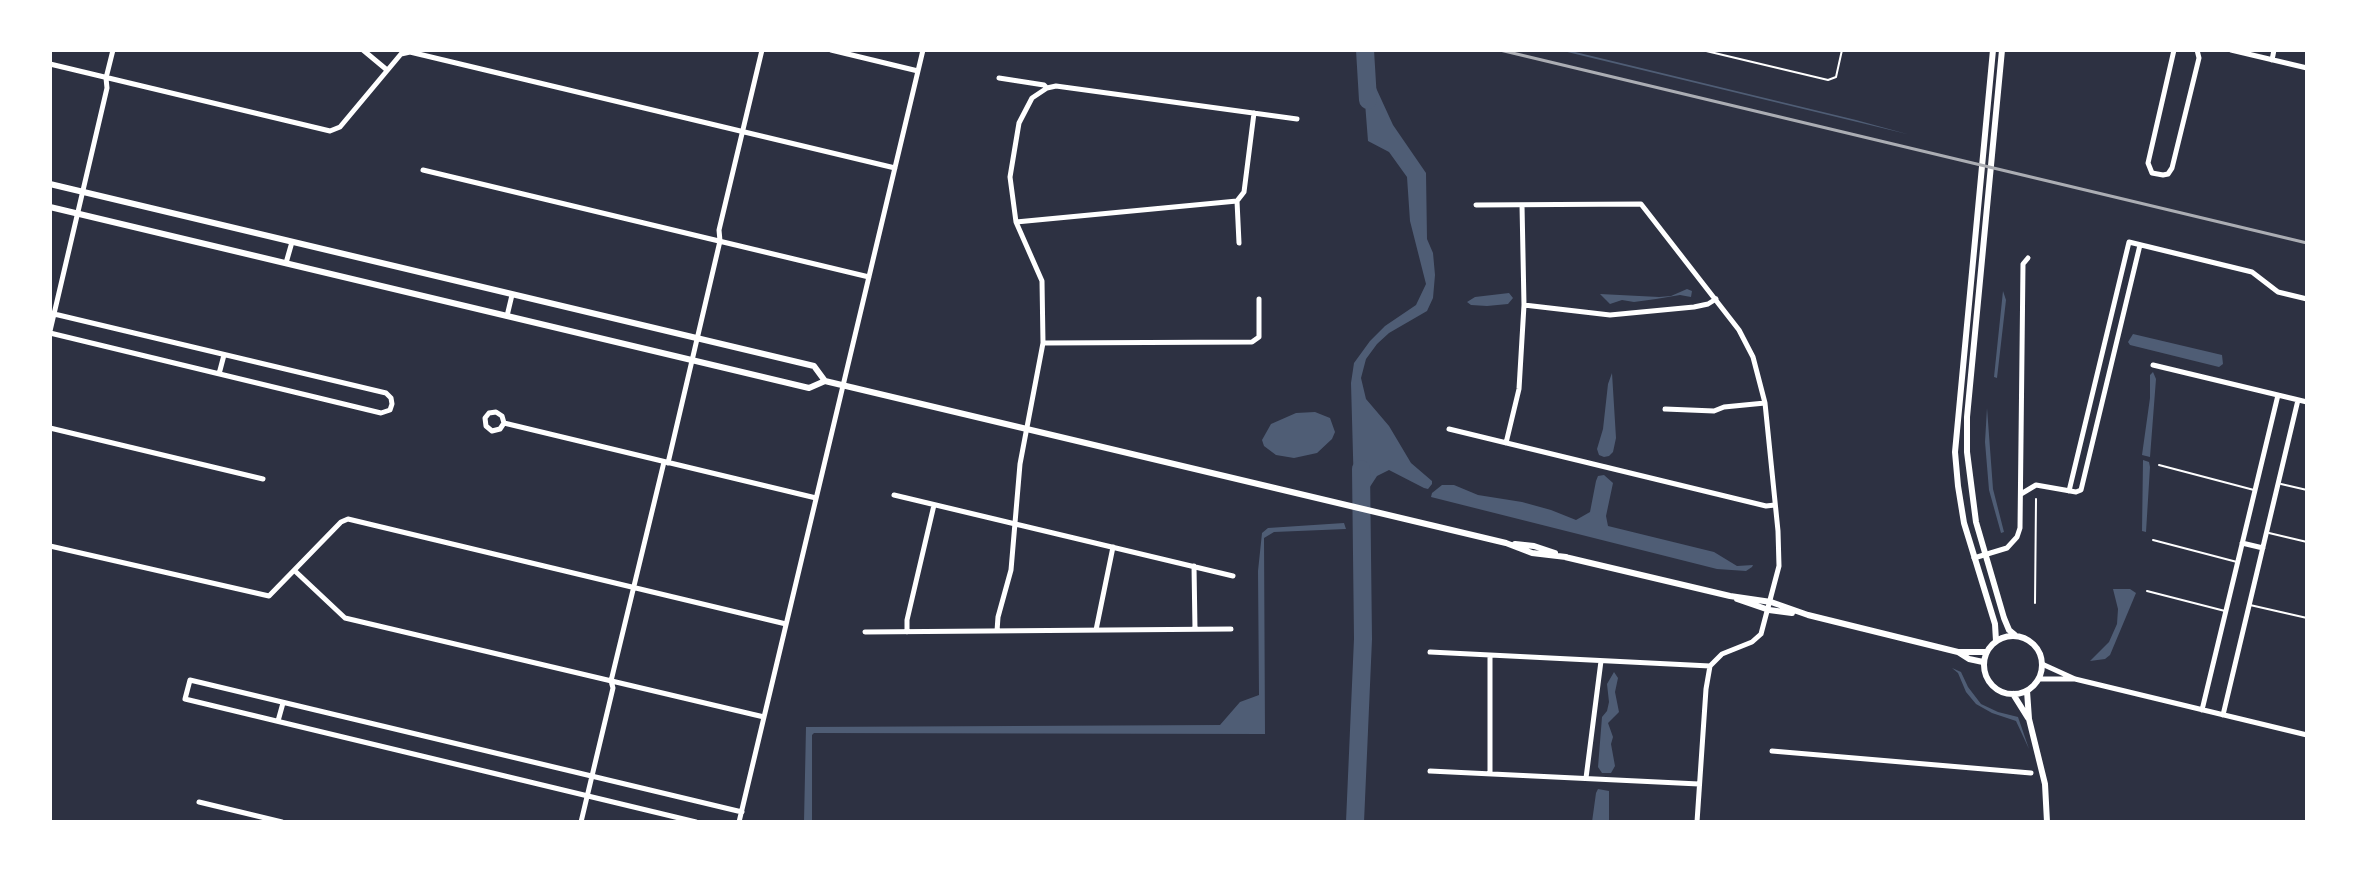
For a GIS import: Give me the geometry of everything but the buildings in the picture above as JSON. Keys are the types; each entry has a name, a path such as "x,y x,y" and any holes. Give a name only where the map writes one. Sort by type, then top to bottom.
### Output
{"street":[{"path":"52,314 386,393 392,404 390,410 381,413 50,332 52,314 107,88 106,78 113,50"},
{"path":"363,50 387,70"},
{"path":"581,822 613,688 611,681 720,241 719,230 762,50"},
{"path":"831,50 918,71"},
{"path":"1993,50 1955,452 1958,486 1973,558 1995,624 1996,641"},
{"path":"2002,50 1967,417 1970,486 1976,522 2004,618 2009,630 2031,642 2041,656 2039,679 2027,691 2013,694 1999,691 1989,682 1983,662 1986,652 1996,641 2015,635"},
{"path":"2174,50 2148,163 2152,173 2163,175 2172,168 2199,58 2197,50"},
{"path":"2231,50 2307,68"},
{"path":"2272,60 2274,50"},
{"path":"739,822 918,71 920,51"},
{"path":"50,64 330,131 340,127 401,54 410,52 895,168"},
{"path":"999,78 1047,88"},
{"path":"997,631 1011,570 1020,464 1043,343 1044,302 1039,270 1016,222 1010,177 1019,123 1032,98 1047,88 1068,88 1297,119"},
{"path":"1239,243 1237,201 1244,192 1254,113"},
{"path":"423,170 869,277"},
{"path":"50,184 814,366 825,381"},
{"path":"1016,222 1237,201"},
{"path":"1476,205 1641,204 1739,330 1753,357 1765,403 1779,566 1764,628 1758,638 1722,654 1710,666 1697,822"},
{"path":"1506,443 1519,389 1524,305 1522,205"},
{"path":"50,207 809,388 825,381 843,385 1506,543 1534,546 1566,557 1958,652 1986,652"},
{"path":"286,263 292,242"},
{"path":"2069,491 2129,242 2252,272 2278,292 2307,299"},
{"path":"2020,495 2036,485 2081,490 2140,245"},
{"path":"1973,558 2007,548 2017,537 2023,264 2028,258"},
{"path":"507,316 512,295"},
{"path":"1043,343 1252,342 1259,337 1259,299"},
{"path":"1524,305 1610,315 1694,307 1716,299"},
{"path":"219,374 224,355"},
{"path":"2153,365 2307,402"},
{"path":"2202,710 2278,395"},
{"path":"2223,715 2298,400"},
{"path":"1665,409 1714,411 1724,407 1765,403"},
{"path":"504,423 816,498"},
{"path":"50,428 263,479"},
{"path":"1449,429 1766,506 1775,505"},
{"path":"894,495 1233,576"},
{"path":"907,632 907,620 934,505"},
{"path":"50,546 263,596 273,593 341,522 348,519 786,624"},
{"path":"2242,543 2263,548"},
{"path":"1096,630 1113,547"},
{"path":"1194,566 1195,630"},
{"path":"295,571 345,618 764,718"},
{"path":"865,632 1231,629"},
{"path":"1430,652 1710,666"},
{"path":"1958,652 1969,659 1983,662"},
{"path":"1490,656 1490,774"},
{"path":"1586,778 1601,661"},
{"path":"2042,664 2075,679 2307,735"},
{"path":"2039,679 2075,679"},
{"path":"696,822 185,699 190,680 742,812"},
{"path":"2027,691 2029,719 2041,765 2047,822"},
{"path":"2013,694 2029,719"},
{"path":"278,721 283,703"},
{"path":"1772,751 2031,773"},
{"path":"1430,771 1699,784"},
{"path":"199,802 282,822"}],"lane":[{"path":"1702,50 1828,80 1836,77 1842,50"},
{"path":"2159,465 2255,490"},
{"path":"2278,484 2307,490"},
{"path":"2035,603 2036,499"},
{"path":"2266,533 2307,542"},
{"path":"2153,540 2238,562"},
{"path":"2147,591 2226,611"},
{"path":"2249,605 2307,618"}],"water":[{"path":"1559,50 1567,50 1907,134"},
{"path":"1363,77 1371,77 1393,125 1426,173 1427,239 1433,253 1435,275 1433,298 1427,311 1389,333 1377,344 1366,359 1361,378 1366,399 1389,426 1411,463 1432,484 1428,489 1424,488 1389,470 1377,476 1364,496 1354,491 1351,383 1354,363 1385,326 1416,305 1426,284 1410,221 1407,177 1389,152 1368,141"},
{"path":"1687,289 1692,291 1691,297 1680,295 1634,302 1622,300 1610,304 1600,294 1659,297"},
{"path":"2003,291 2006,300 1997,378 1994,377"},
{"path":"1509,293 1513,298 1508,304 1487,306 1467,302 1475,297"},
{"path":"2133,334 2222,355 2223,364 2219,367 2130,345 2128,342"},
{"path":"2153,372 2156,379 2150,457 2142,455 2150,375"},
{"path":"1612,373 1616,438 1613,452 1604,457 1599,455 1597,449"},
{"path":"1987,408 1993,489 2004,532 2001,533 1989,490 1985,442"},
{"path":"1315,412 1330,418 1335,432 1317,453 1294,458 1276,455 1264,446 1262,440 1271,424 1296,413"},
{"path":"2143,460 2149,462 2150,467 2146,532 2142,531"},
{"path":"1604,475 1613,483 1606,516 1608,526 1714,552 1737,566 1752,567 1746,571 1717,569 1431,497 1442,485 1454,485 1478,495 1522,502 1576,520 1590,512 1596,481 1598,476"},
{"path":"1344,523 1346,529 1274,532 1264,538 1265,734 814,733 812,822 804,822 806,727 1220,725 1240,702 1259,695 1258,571 1262,533 1268,528"},
{"path":"2113,589 2130,589 2136,593 2110,655 2090,661 2109,642 2117,624 2118,609"},
{"path":"1952,668 1961,672 1981,704 2018,717 2029,749 2016,721 1976,704"},
{"path":"1614,672 1618,678 1615,692 1619,712 1608,723 1613,737 1611,744 1615,766 1611,773 1602,773 1598,767 1602,717 1609,702 1607,684"},
{"path":"1598,789 1609,791 1609,822 1592,822"}],"waterway":[{"path":"1365,50 1368,100"},
{"path":"1355,822 1363,639 1361,469"}],"railway":[{"path":"1500,50 2307,243"}]}
